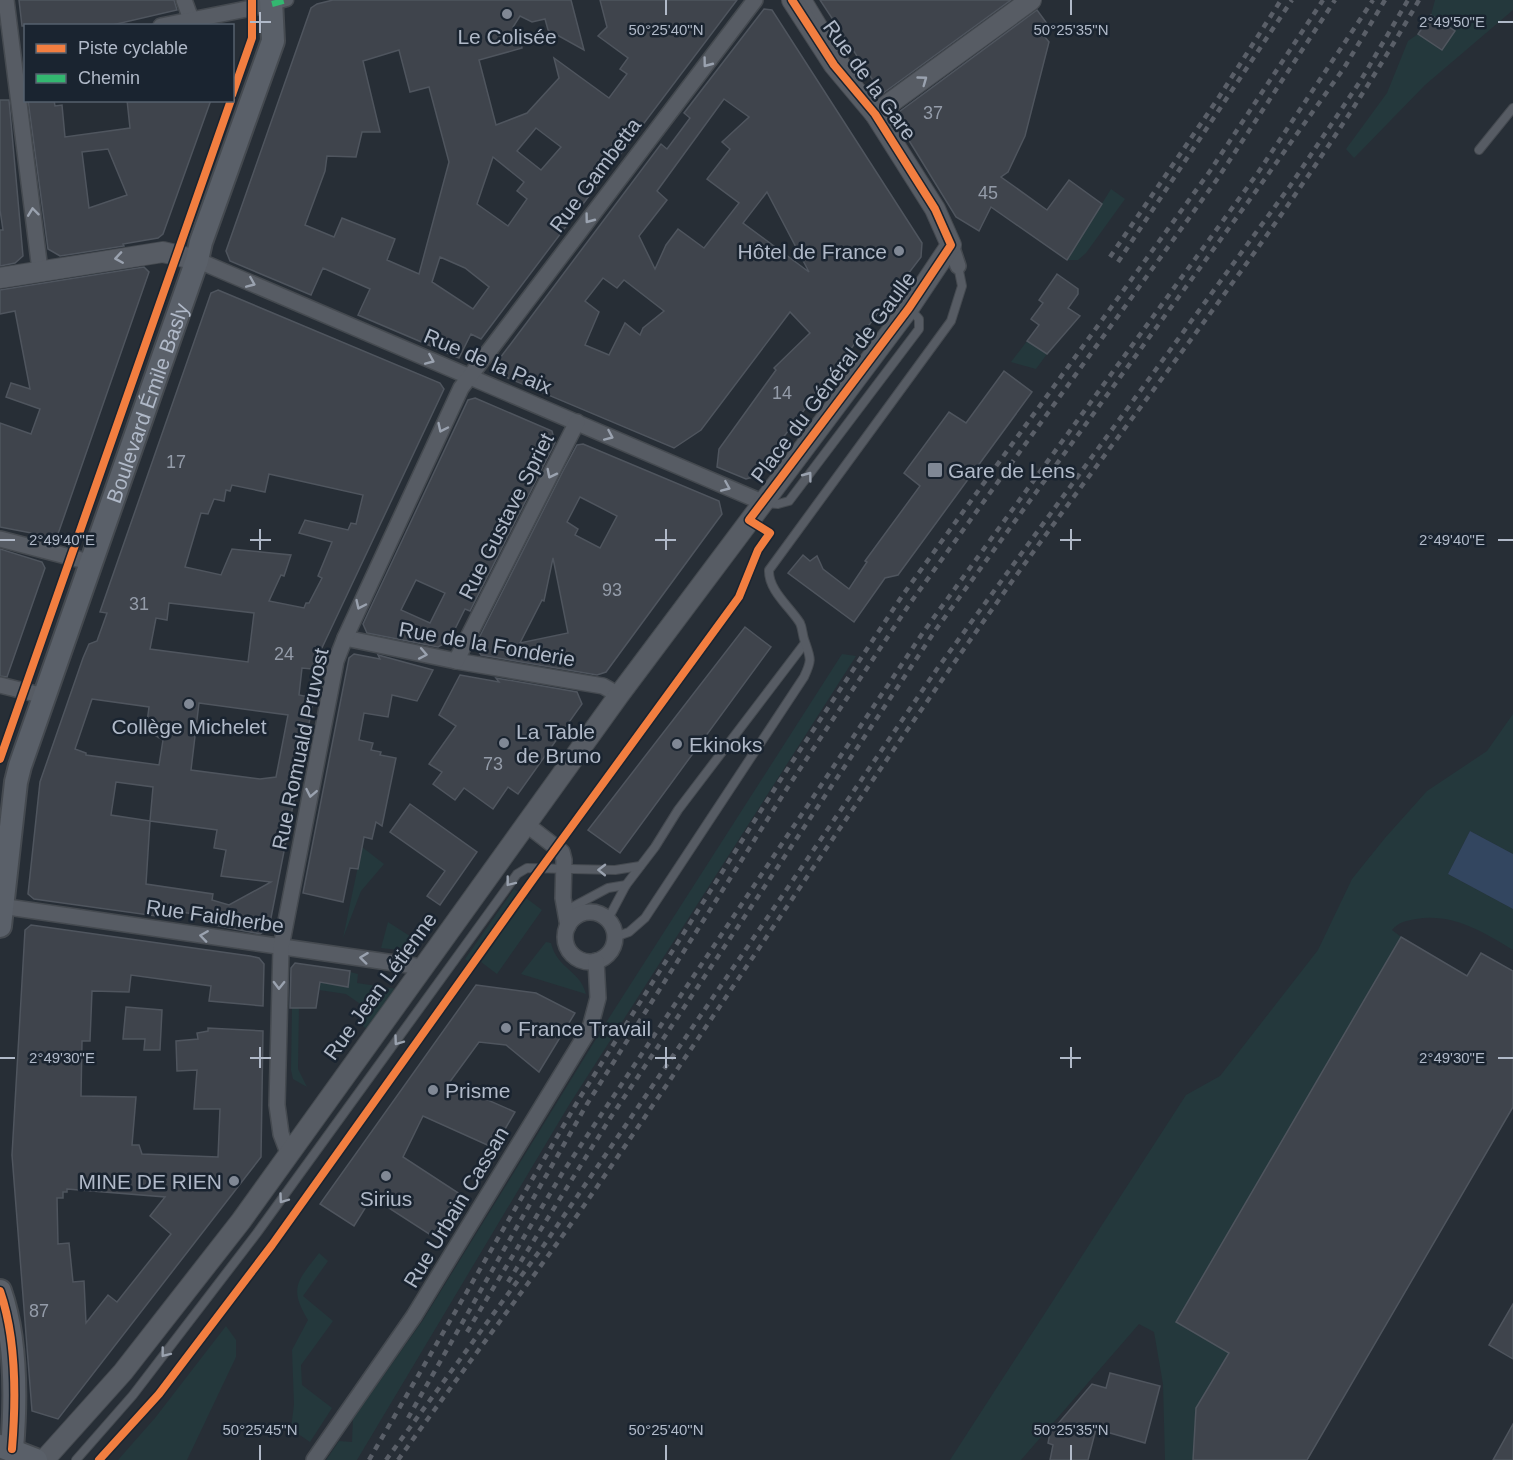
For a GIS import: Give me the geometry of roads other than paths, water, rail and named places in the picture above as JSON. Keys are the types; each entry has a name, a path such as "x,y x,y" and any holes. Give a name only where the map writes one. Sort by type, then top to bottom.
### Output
{"main road":[{"name":"Boulevard Émile Basly","path":"1,913 16,782 197,260 201,242 273,41 276,1"},
{"path":"0,1291 7,1311 15,1408 6,1448 36,1460"}],"street":[{"path":"6,0 40,270"},
{"path":"184,0 191,19"},
{"name":"Rue Gambetta","path":"469,376 755,0"},
{"name":"Rue de la Gare","path":"792,0 834,66 875,114 935,209 951,245"},
{"path":"875,114 1031,0"},
{"path":"169,24 276,1"},
{"path":"951,245 958,266"},
{"name":"Place du Général de Gaulle","path":"742,529 909,308 951,245"},
{"path":"0,278 163,252 197,260"},
{"name":"Rue de la Paix","path":"197,260 762,502"},
{"name":"Rue Romuald Pruvost","path":"289,1155 281,1134 277,1105 281,947 336,661 461,388 469,376"},
{"name":"Rue Gustave Spriet","path":"456,661 577,422"},
{"name":"Rue Jean Létienne","path":"44,1460 123,1372 289,1155 422,967 742,529"},
{"path":"0,539 93,563"},
{"name":"Rue de la Fonderie","path":"345,638 456,661 603,686 619,695"},
{"path":"0,685 44,696"},
{"path":"526,824 558,847 563,856 565,940 571,952 582,961 597,961 610,952 615,938 608,919 588,912 566,918"},
{"name":"Rue Faidherbe","path":"1,913 281,947 422,967"},
{"name":"Rue Urbain Cassan","path":"314,1460 414,1316 590,1028 598,998 597,961"}],"lane":[{"path":"808,0 849,65 875,114"},
{"path":"1479,150 1513,108"},
{"path":"615,938 629,932 645,918 804,677 811,656 805,643 802,626 770,582 769,570 774,560 951,321 962,286 958,266"},
{"path":"608,919 626,885 732,736 805,643"},
{"path":"76,1460 133,1395 257,1233 517,873 527,868 615,870 640,866"},
{"path":"566,918 608,888 626,885"}],"water":[{"path":"1470,831 1513,854 1513,909 1448,874"}],"railway":[{"path":"1110,257 1219,97 1281,0"},
{"path":"1118,262 1292,0"},
{"path":"369,1460 579,1099 779,782 902,596 1210,171 1323,0"},
{"path":"408,1418 587,1104 788,787 911,602 1218,178 1335,0"},
{"path":"467,1332 563,1172 924,631 1257,174 1373,0"},
{"path":"508,1282 609,1120 937,628 1344,68 1385,0"},
{"path":"386,1460 544,1245 937,669 1290,186 1361,80 1408,0"},
{"path":"398,1460 583,1207 993,608 1268,234 1371,80 1419,0"}],"place":[{"name":"Le Colisée","path":"507,14"},
{"name":"Hôtel de France","path":"899,251"},
{"name":"Gare de Lens","path":"935,470"},
{"name":"Collège Michelet","path":"189,704"},
{"name":"La Table de Bruno","path":"504,743"},
{"name":"Ekinoks","path":"677,744"},
{"name":"France Travail","path":"506,1028"},
{"name":"Prisme","path":"433,1090"},
{"name":"Sirius","path":"386,1176"},
{"name":"MINE DE RIEN","path":"234,1181"}]}
